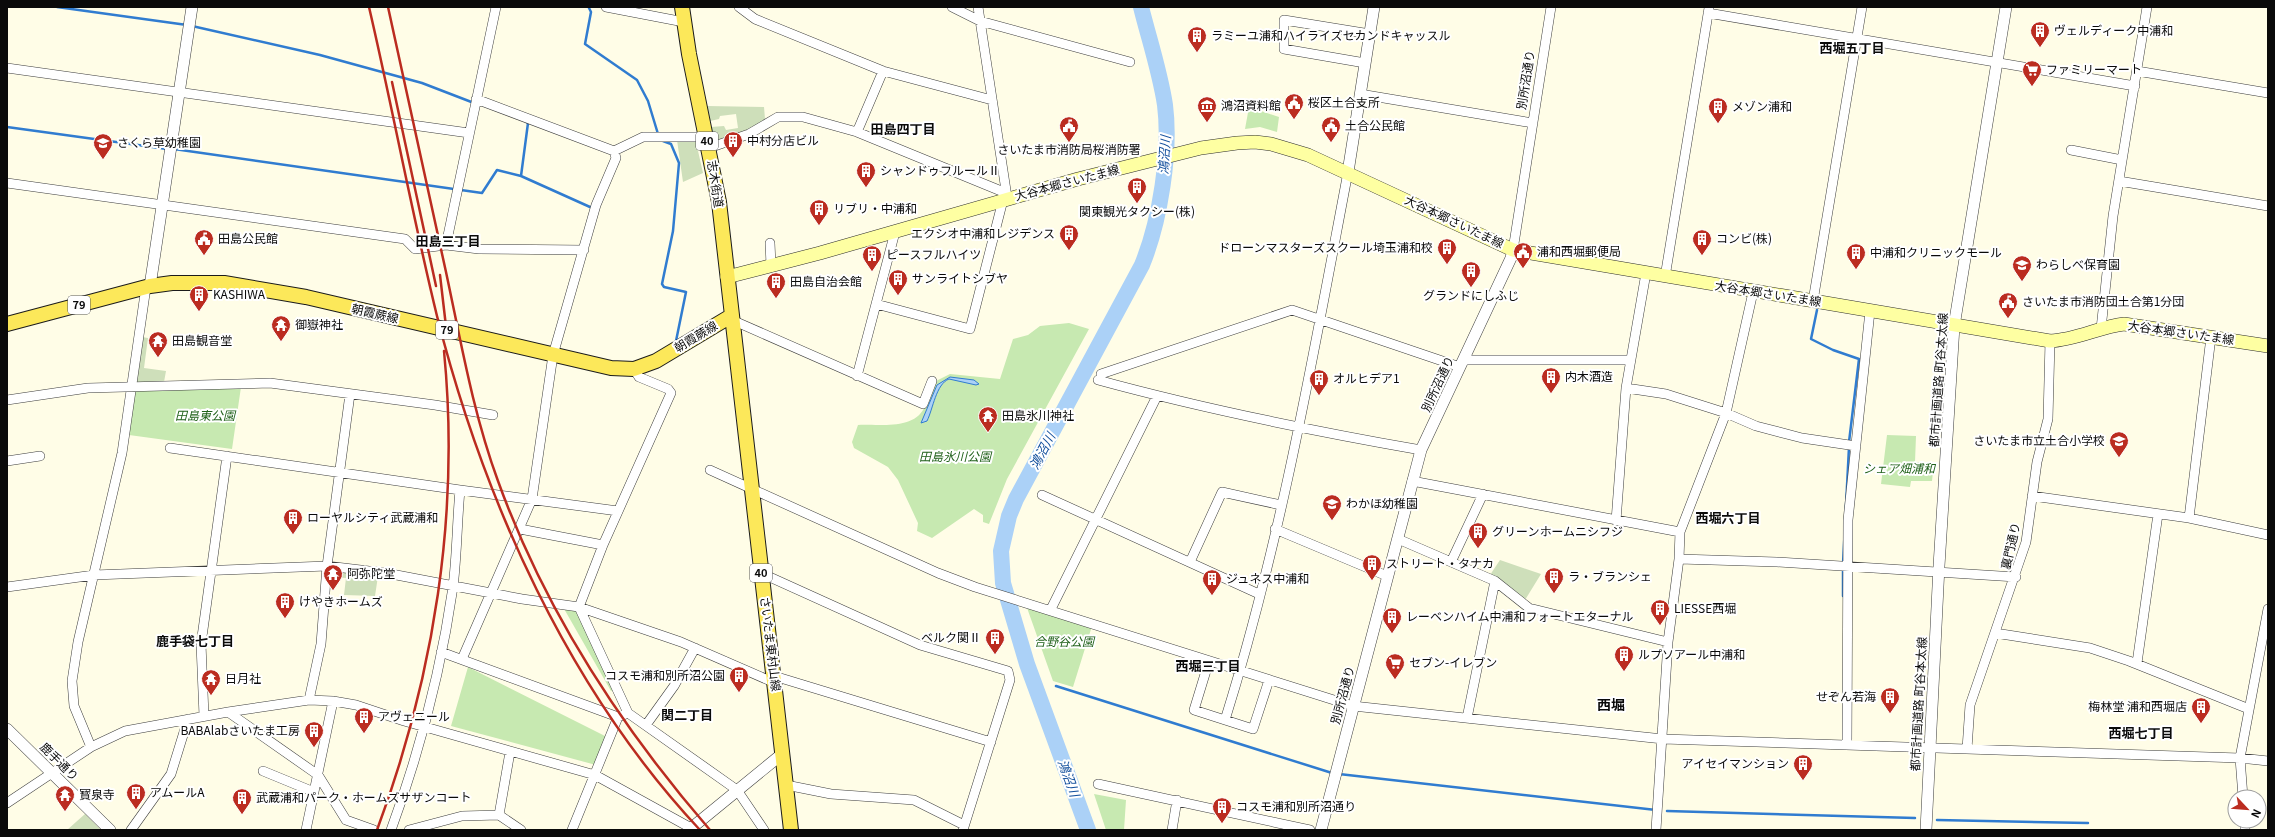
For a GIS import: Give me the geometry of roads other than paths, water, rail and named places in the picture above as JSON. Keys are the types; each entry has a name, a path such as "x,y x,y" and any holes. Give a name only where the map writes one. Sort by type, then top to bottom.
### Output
{"main road":[{"name":"志木街道","path":"682,7 719,202 731,318"},
{"name":"大谷本郷さいたま線","path":"727,277 895,232 1006,197 1177,154 1237,143 1271,144 1308,155 1348,172 1513,250 1646,274 2050,341 2064,341 2101,329 2124,324 2268,346"},
{"name":"朝霞蕨線","path":"7,324 148,286 172,283 224,283 306,297 611,368 634,369 656,361 731,318"},
{"name":"さいたま東村山線","path":"731,318 791,830"}],"street":[{"path":"92,747 74,706 72,681 78,642 122,453 131,385 163,205 192,7"},
{"path":"446,244 496,7"},
{"path":"606,7 684,22"},
{"path":"739,7 755,20 883,71 992,100"},
{"path":"952,7 980,21 1130,62"},
{"path":"876,304 970,329 1006,197 978,7"},
{"path":"1225,720 1240,671 1300,428 1348,172 1374,7"},
{"name":"別所沼通り","path":"1321,830 1421,450 1511,258 1551,7"},
{"path":"1813,301 1862,7"},
{"name":"都市計画道路 町谷本太線","path":"1926,830 1939,573 1954,326 2006,7"},
{"path":"2101,329 2122,160 2147,7"},
{"path":"1665,277 1708,10 1857,38 2135,86"},
{"path":"1365,63 1284,49 1284,20 1370,34"},
{"path":"7,68 469,133"},
{"path":"857,132 883,71"},
{"path":"2137,71 2268,93"},
{"path":"1360,94 1533,123"},
{"path":"476,98 614,151 643,137 708,143 749,134 778,117 803,117 857,132 1006,197"},
{"path":"2071,150 2122,160"},
{"path":"462,659 532,499 553,355 596,205 616,158 614,151"},
{"path":"2119,181 2268,206"},
{"path":"7,183 405,239 415,249 446,244 479,249 584,250"},
{"path":"857,376 895,232"},
{"path":"770,243 771,265"},
{"path":"1616,521 1626,388 1646,274"},
{"path":"1656,830 1668,642 1680,532 1726,413 1753,292"},
{"path":"1421,450 1300,428 1156,396 1100,377 1292,310 1320,320 1462,363 1630,360"},
{"path":"1847,745 1845,567 1852,445 1870,311"},
{"path":"731,318 857,376 923,404 932,380"},
{"path":"2189,518 2210,337"},
{"name":"裏門通り","path":"1967,749 1970,705 2016,577 2026,542 2032,496 2048,419 2050,341"},
{"path":"634,369 639,377 668,388 671,393 618,510 579,607 628,713 737,790 764,830"},
{"path":"7,400 88,388 131,385 270,383 493,415"},
{"path":"1626,388 1666,394 1726,413 1756,426 1787,434 1852,445"},
{"path":"309,700 321,644 327,566 350,394"},
{"path":"1051,609 1156,396"},
{"path":"170,448 460,490 618,510"},
{"path":"7,461 40,456"},
{"path":"204,716 201,644 228,456"},
{"path":"710,470 938,573 989,591 1051,609 1240,671 1353,706 1663,739 2240,758 2268,761"},
{"path":"1412,481 1680,532"},
{"path":"391,830 425,728 441,652 453,586 460,490"},
{"path":"1190,562 1222,492 1281,505"},
{"path":"1451,562 1483,494"},
{"path":"1042,495 1259,594"},
{"path":"2032,496 2189,518 2268,535"},
{"path":"2137,664 2158,514"},
{"path":"520,529 603,545"},
{"path":"1275,529 1387,576"},
{"path":"1398,539 1495,581 1529,608 1668,642"},
{"path":"1678,559 2016,577"},
{"path":"7,587 94,575 327,566 386,573 491,593 579,607 638,626 774,680 991,742"},
{"path":"761,573 920,644 1008,671 1010,680 964,827 914,800 831,794 786,785"},
{"path":"1467,718 1495,581"},
{"path":"2242,789 2240,758 2268,609"},
{"path":"1995,633 2090,648 2137,664 2249,709"},
{"path":"646,725 674,686 695,648"},
{"path":"441,652 618,717 628,713"},
{"path":"1209,661 1194,710 1253,729 1269,680"},
{"path":"7,803 51,772 92,747 125,731 204,716 309,700 333,701 356,705 425,728 595,775 690,829 782,754"},
{"path":"306,830 333,701"},
{"path":"228,712 318,774 346,820 374,830"},
{"path":"572,830 618,717"},
{"path":"131,830 171,774 188,719"},
{"name":"鹿手通り","path":"7,728 110,830"},
{"path":"499,815 510,752"},
{"path":"262,771 314,792"},
{"path":"1098,784 1310,830"},
{"path":"1172,830 1177,800"},
{"path":"409,830 462,816 499,815 521,830"}],"water":[{"path":"950,377 974,380 979,384 976,385 949,379 938,391 927,421 921,423 937,385"}],"waterway":[{"path":"57,7 187,25"},
{"name":"鴻沼川","path":"1088,830 1027,664 1003,583 1001,551 1009,516 1016,499 1142,265 1154,228 1159,207 1165,165 1165,105 1141,7"},
{"path":"589,8 591,12 585,44 637,80 648,101 658,134"},
{"path":"192,26 320,55 422,83 474,103"},
{"path":"521,176 528,123 526,122"},
{"path":"7,127 167,149"},
{"path":"663,141 671,144 679,163 673,231 662,284 664,287 686,292 676,341"},
{"path":"174,149 482,193 497,170 521,176 590,207"},
{"path":"1817,310 1811,339 1833,350 1859,359 1849,442"},
{"path":"1843,564 1849,447"},
{"path":"1843,569 1843,596"},
{"path":"1056,686 1332,773"},
{"name":"鴻沼川","path":"1036,687 1043,690"},
{"path":"1339,774 1656,810"},
{"path":"1667,811 1915,818"},
{"path":"1937,820 2088,823"}],"railway":[{"path":"369,7 437,316 456,385 479,455 506,523 537,590 571,654 610,716 653,775 700,830"},
{"path":"388,7 468,377 481,430 498,481 538,576 588,665 646,750 710,830"},
{"path":"392,82 436,286"},
{"path":"440,275 447,335"},
{"path":"377,830 397,772 414,714 438,594 445,534 448,473 448,412 444,351"}],"place":[{"name":"ヴェルディーク中浦和","path":"2040,48"},
{"name":"ラミーユ浦和ハイライズセカンドキャッスル","path":"1197,53"},
{"name":"ファミリーマート","path":"2032,87"},
{"name":"桜区土合支所","path":"1294,120"},
{"name":"鴻沼資料館","path":"1207,123"},
{"name":"メゾン浦和","path":"1718,124"},
{"name":"さいたま市消防局桜消防署","path":"1069,143"},
{"name":"土合公民館","path":"1331,143"},
{"name":"中村分店ビル","path":"733,158"},
{"name":"さくら草幼稚園","path":"103,160"},
{"name":"シャンドゥフルールⅡ","path":"866,188"},
{"name":"関東観光タクシー(株)","path":"1137,204"},
{"name":"リブリ・中浦和","path":"819,226"},
{"name":"エクシオ中浦和レジデンス","path":"1069,251"},
{"name":"田島公民館","path":"204,256"},
{"name":"コンビ(株)","path":"1702,256"},
{"name":"ドローンマスターズスクール埼玉浦和校","path":"1447,265"},
{"name":"浦和西堀郵便局","path":"1523,269"},
{"name":"中浦和クリニックモール","path":"1856,270"},
{"name":"ピースフルハイツ","path":"872,272"},
{"name":"わらしべ保育園","path":"2022,282"},
{"name":"グランドにしふじ","path":"1471,288"},
{"name":"サンライトシブヤ","path":"898,296"},
{"name":"田島自治会館","path":"776,299"},
{"name":"KASHIWA","path":"199,312"},
{"name":"さいたま市消防団土合第1分団","path":"2008,319"},
{"name":"御嶽神社","path":"281,342"},
{"name":"田島観音堂","path":"158,358"},
{"name":"内木酒造","path":"1551,394"},
{"name":"オルヒデア1","path":"1319,396"},
{"name":"田島氷川神社","path":"988,433"},
{"name":"さいたま市立土合小学校","path":"2119,458"},
{"name":"わかほ幼稚園","path":"1332,521"},
{"name":"ローヤルシティ武蔵浦和","path":"293,535"},
{"name":"グリーンホームニシフジ","path":"1478,549"},
{"name":"ストリート・タナカ","path":"1372,581"},
{"name":"阿弥陀堂","path":"333,591"},
{"name":"ラ・ブランシェ","path":"1554,594"},
{"name":"ジュネス中浦和","path":"1212,596"},
{"name":"けやきホームズ","path":"285,619"},
{"name":"LIESSE西堀","path":"1660,626"},
{"name":"レーベンハイム中浦和フォートエターナル","path":"1392,634"},
{"name":"ベルク関Ⅱ","path":"995,655"},
{"name":"ルプソアール中浦和","path":"1624,672"},
{"name":"セブン-イレブン","path":"1395,680"},
{"name":"コスモ浦和別所沼公園","path":"739,693"},
{"name":"日月社","path":"211,696"},
{"name":"せぞん若海","path":"1890,714"},
{"name":"梅林堂 浦和西堀店","path":"2201,724"},
{"name":"アヴェニール","path":"364,734"},
{"name":"BABAlabさいたま工房","path":"314,748"},
{"name":"アイセイマンション","path":"1803,781"},
{"name":"アムールA","path":"136,810"},
{"name":"寳泉寺","path":"65,812"},
{"name":"武蔵浦和パーク・ホームズサザンコート","path":"242,815"},
{"name":"コスモ浦和別所沼通り","path":"1222,824"}],"district":[{"name":"西堀五丁目","path":"1852,48"},
{"name":"田島四丁目","path":"903,129"},
{"name":"田島三丁目","path":"448,241"},
{"name":"西堀六丁目","path":"1728,518"},
{"name":"鹿手袋七丁目","path":"195,641"},
{"name":"西堀三丁目","path":"1208,666"},
{"name":"西堀","path":"1611,705"},
{"name":"関二丁目","path":"687,715"},
{"name":"西堀七丁目","path":"2141,733"}],"park label":[{"name":"田島東公園","path":"205,416"},
{"name":"田島氷川公園","path":"955,457"},
{"name":"シェア畑浦和","path":"1899,469"},
{"name":"合野谷公園","path":"1064,642"}]}
